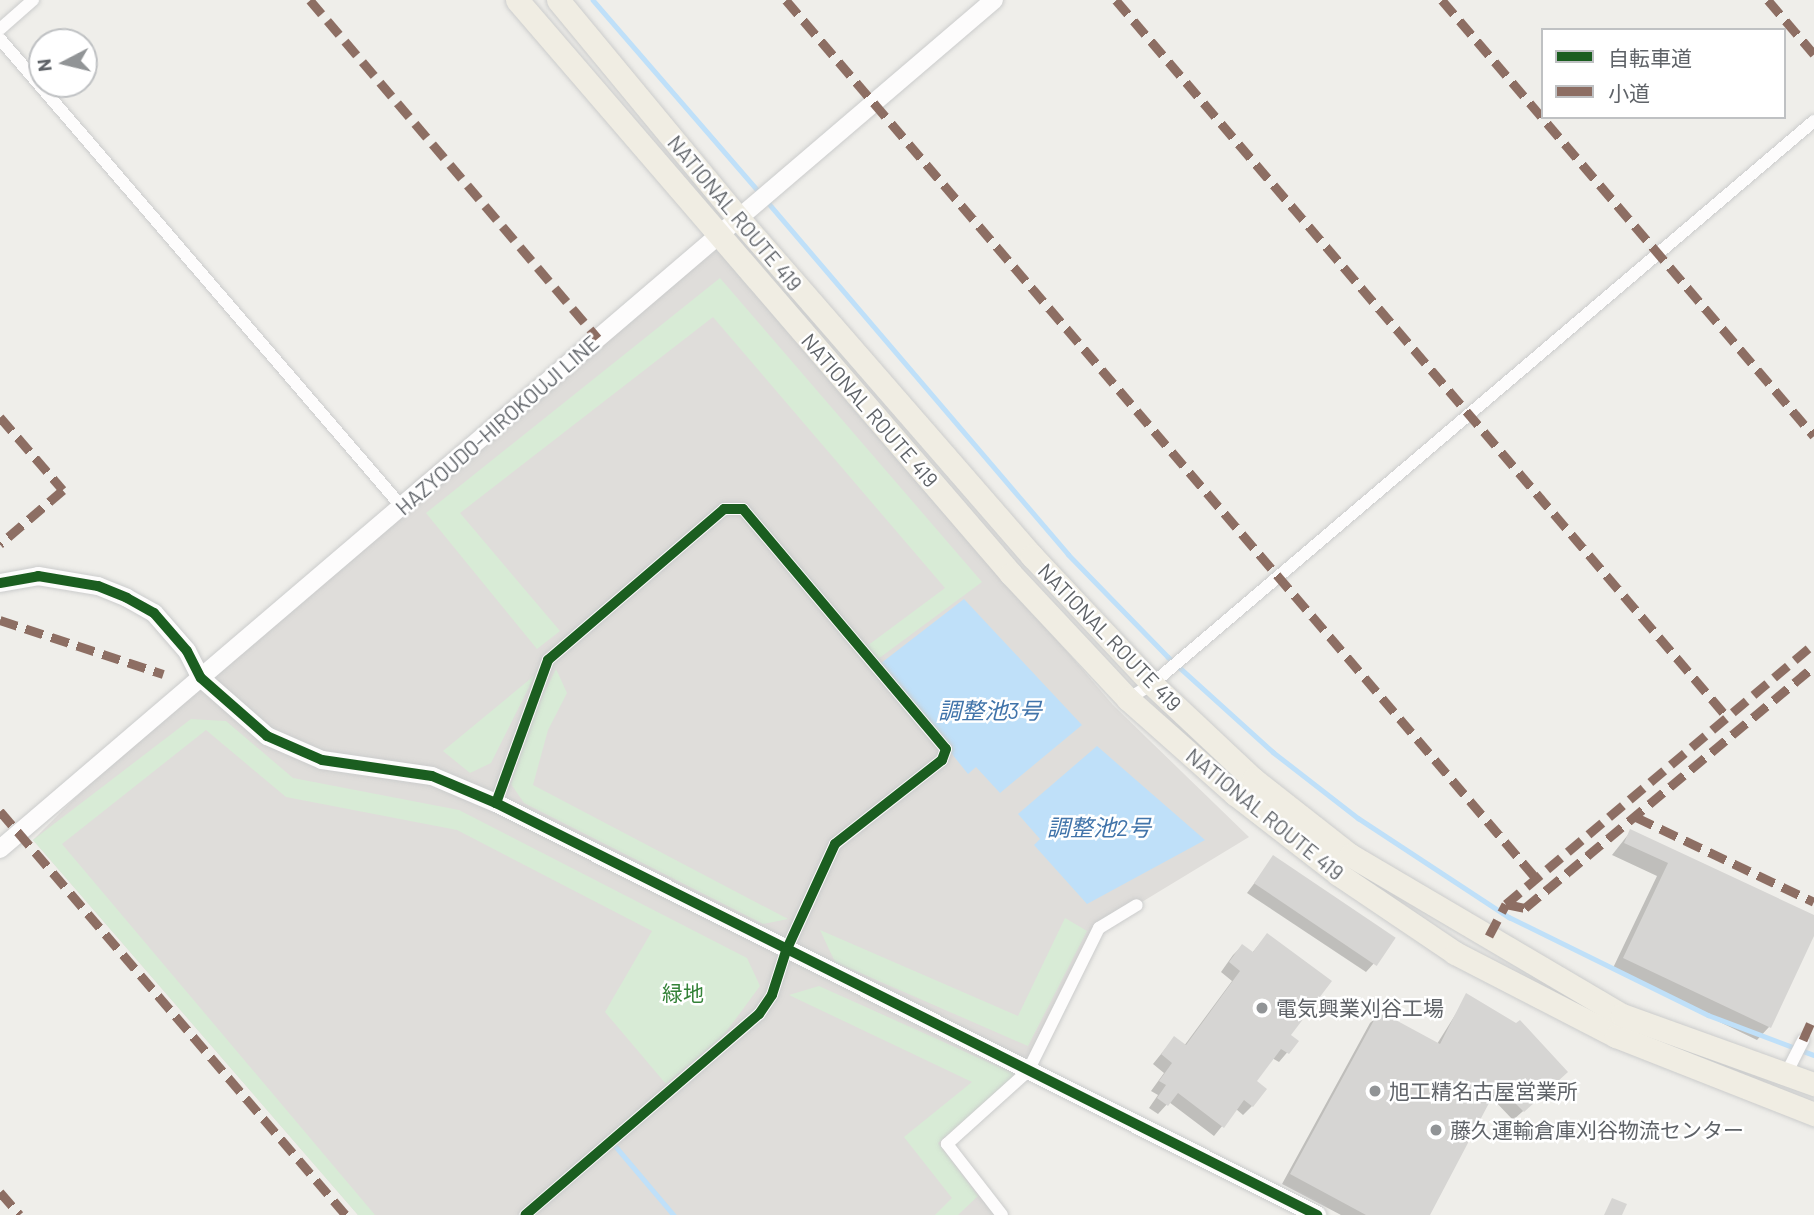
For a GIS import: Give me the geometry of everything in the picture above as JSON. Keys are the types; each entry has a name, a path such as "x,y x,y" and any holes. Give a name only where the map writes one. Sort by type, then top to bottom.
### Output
{"highway":[{"name":"NATIONAL ROUTE 419","path":"517,0 1012,574 1128,699 1235,794 1338,874 1455,953 1616,1036 1814,1114"},
{"name":"NATIONAL ROUTE 419","path":"558,0 748,212 1032,556 1152,684 1253,779 1350,855 1622,1015 1790,1067 1814,1084"}],"street":[{"path":"0,29 33,0"},
{"name":"HAZYOUDO-HIROKOUJI LINE","path":"0,849 994,0"},
{"path":"0,39 402,507"},
{"path":"1128,699 1152,684 1814,121"},
{"path":"496,803 548,660 724,509 743,509 946,748 942,760 835,844 786,951 772,995 760,1014 524,1215"},
{"path":"0,583 38,576 98,586 127,598 154,613 187,651 201,678 267,736 322,760 432,776 496,803 786,951 1317,1215"},
{"path":"1002,1215 947,1144 1028,1071 1099,928 1137,905"},
{"path":"1790,1067 1803,1040"}],"shaded area":[{"path":"719,246 1113,705 1249,837 1099,928 1028,1071 947,1144 1002,1215 358,1215 33,840 175,698"}],"green space":[{"path":"720,278 982,582 878,659 867,646 945,588 713,317 460,513 560,631 537,649 426,513"},
{"path":"556,669 567,693 548,730 533,785 788,919 763,924 524,803 511,784 531,720"},
{"path":"535,675 491,763 470,773 443,751"},
{"name":"緑地","path":"191,719 226,721 293,778 459,810 747,958 760,986 723,1036 666,1084 605,1012 652,931 457,830 286,797 206,730 62,844 375,1215 358,1215 33,840"},
{"path":"1065,918 1087,931 1028,1046 835,962 820,930 1018,1016"},
{"path":"819,986 1017,1075 938,1143 978,1196 958,1215 935,1215 952,1198 904,1137 972,1082 789,995"}],"water":[{"name":"調整池3号","path":"964,599 1082,725 1000,793 976,767 968,774 880,664"},
{"name":"調整池2号","path":"1097,746 1205,840 1087,904 1034,845 1040,839 1018,814"}],"building":[{"path":"1630,829 1814,915 1814,936 1771,1028 1623,958 1668,863 1624,843"},
{"path":"1273,855 1396,938 1377,966 1254,883"},
{"name":"電気興業刈谷工場","path":"1267,933 1332,981 1291,1035 1299,1041 1289,1054 1281,1049 1257,1081 1267,1089 1253,1107 1244,1100 1224,1128 1178,1093 1168,1106 1157,1098 1166,1085 1159,1081 1172,1063 1161,1054 1174,1036 1186,1045 1240,971 1229,962 1242,944 1253,952"},
{"path":"1466,993 1516,1023 1520,1020 1568,1072 1524,1112 1498,1086 1430,1215 1366,1215 1290,1174 1379,1011 1440,1044"},
{"path":"1612,1198 1627,1204 1622,1215 1604,1215"}],"waterway":[{"path":"593,0 760,193"},
{"path":"765,199 1068,554 1168,657 1273,752 1358,818 1509,917 1708,1015 1814,1055"},
{"path":"612,1142 674,1215"}],"marked path":[{"path":"310,0 598,338"},
{"path":"786,0 1536,878"},
{"path":"1116,0 1727,717"},
{"path":"1442,0 1541,116"},
{"path":"1768,0 1814,54"},
{"path":"1544,119 1814,436"},
{"path":"0,417 63,490 0,544"},
{"path":"0,620 163,674"},
{"path":"1489,936 1506,904 1814,644"},
{"path":"1506,904 1525,908 1814,666"},
{"path":"0,811 346,1215"},
{"path":"1636,817 1814,902"},
{"path":"1803,1040 1814,1015"},
{"path":"0,1192 20,1215"}],"cycle path":[{"path":"496,803 548,660 724,509 743,509 946,749 942,760 835,844 786,951 772,995 759,1014 525,1215"},
{"path":"0,583 38,576 98,586 127,598 154,613 187,651 201,678 267,736 322,760 432,776 496,803 1317,1215"}],"place":[{"name":"電気興業刈谷工場","path":"1262,1008"},
{"name":"旭工精名古屋営業所","path":"1375,1091"},
{"name":"藤久運輸倉庫刈谷物流センター","path":"1436,1130"}]}
